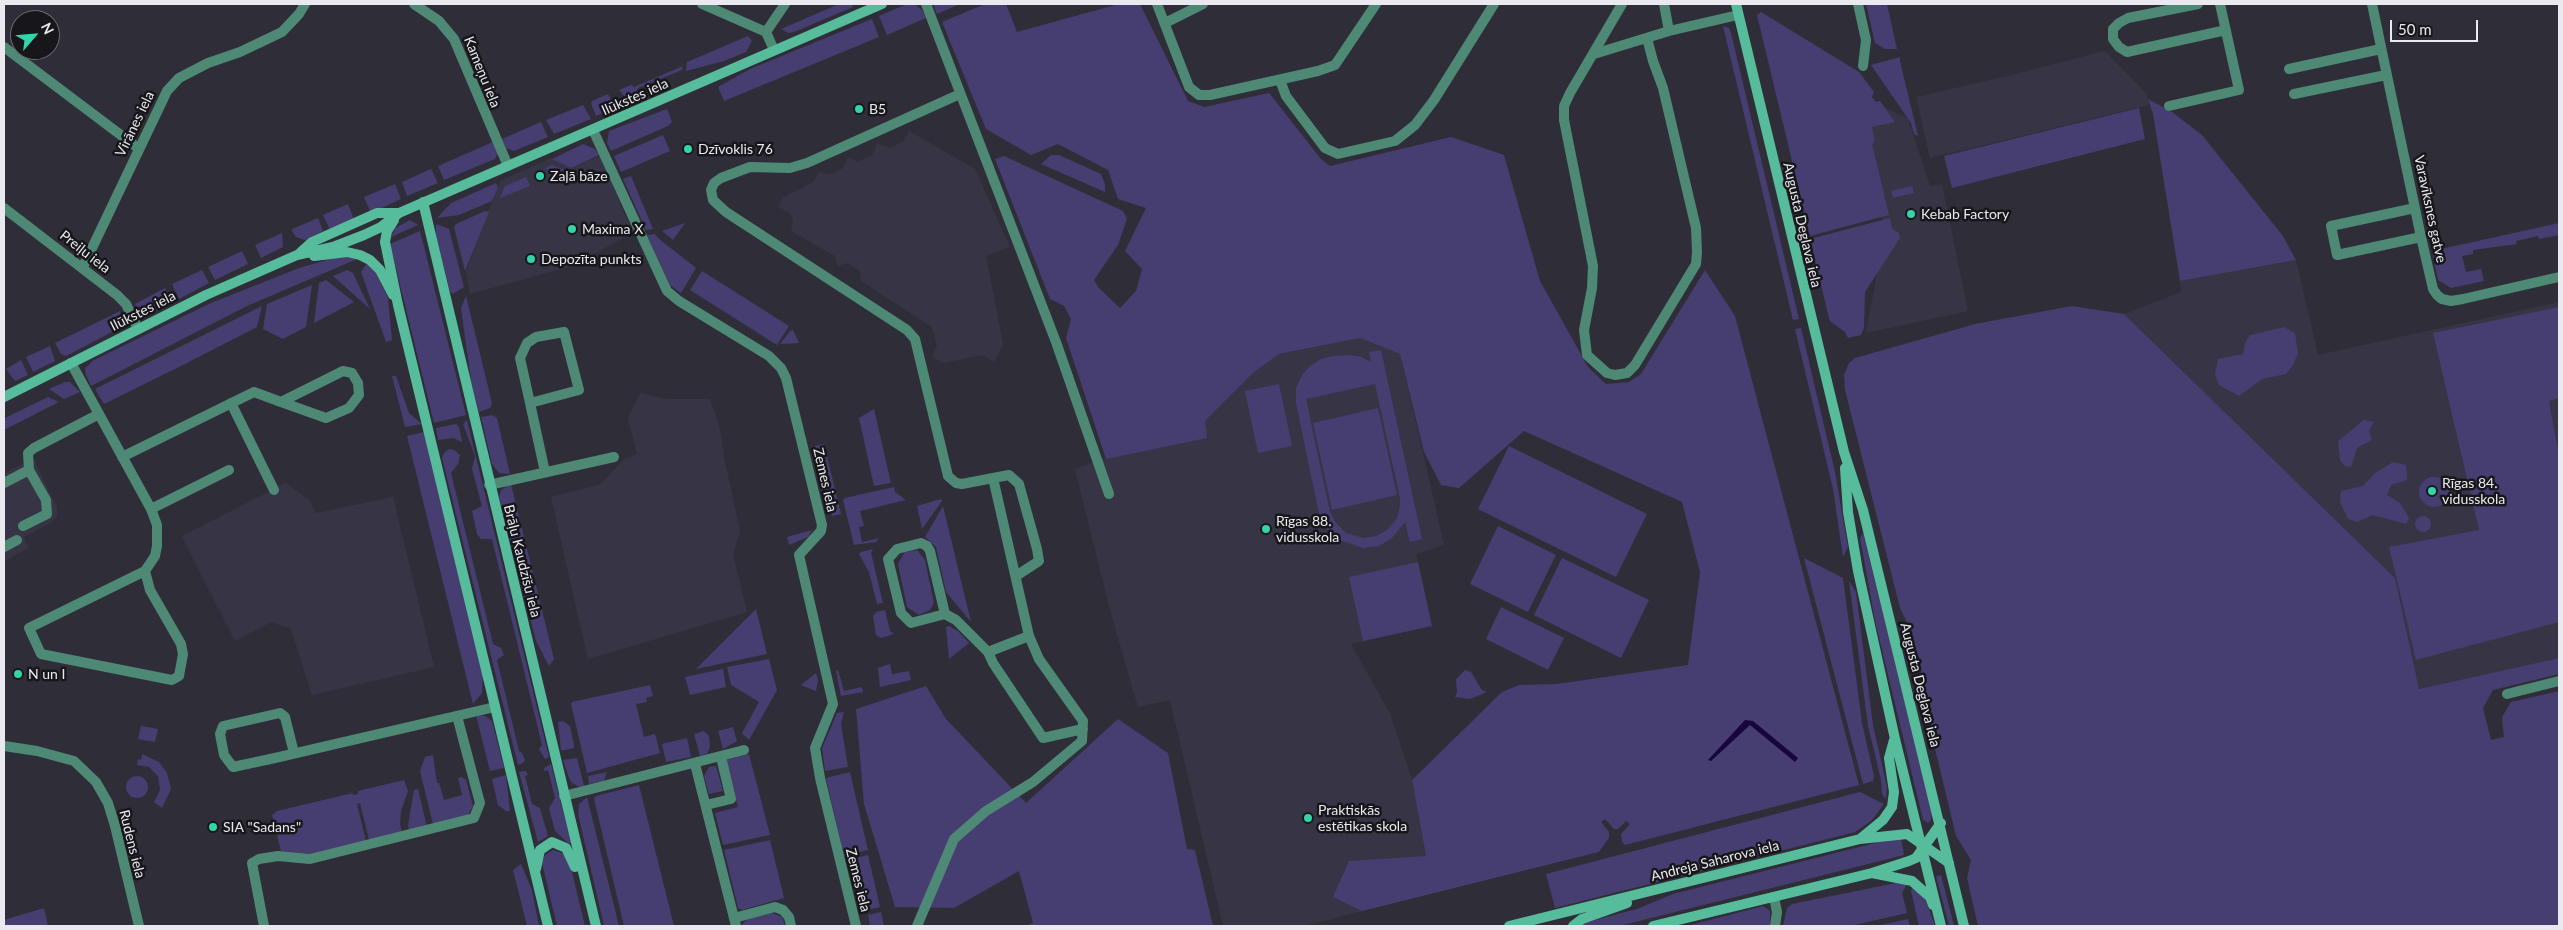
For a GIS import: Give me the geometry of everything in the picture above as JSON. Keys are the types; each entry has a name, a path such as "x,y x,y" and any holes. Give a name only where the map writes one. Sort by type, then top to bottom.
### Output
{"street":[{"name":"Virānes iela","path":"83,267 164,96 179,78 282,32 299,14 305,4"},
{"name":"Kameņu iela","path":"414,4 439,21 454,39 508,166"},
{"path":"702,4 766,32 774,50"},
{"path":"766,32 785,4"},
{"name":"Ilūkstes iela","path":"4,397 206,295 297,255 333,247 364,235 381,227 399,213 422,202 882,4"},
{"path":"926,4 1056,342 1108,494"},
{"path":"1157,4 1183,76 1189,87 1199,95 1210,95 1280,80 1334,65 1376,4"},
{"path":"1165,23 1203,4"},
{"path":"1280,80 1286,96 1325,148 1338,154 1395,141 1415,125 1434,100 1494,4"},
{"path":"1622,4 1564,106 1564,120 1593,266 1592,288 1584,330 1588,355 1608,373 1615,375 1627,372 1635,365 1694,269 1697,252 1696,228 1663,88 1653,61 1648,38"},
{"path":"1664,4 1669,31"},
{"name":"Augusta Deglava iela","path":"1736,4 1844,452 1863,510 1964,926"},
{"path":"1858,4 1866,40 1863,66"},
{"path":"2198,4 2128,18 2113,29 2113,39 2119,47 2127,52 2226,30"},
{"path":"2169,106 2239,90 2220,4"},
{"name":"Varavīksnes gatve","path":"2372,4 2433,289 2442,299 2463,299 2559,277"},
{"path":"1594,54 1669,31 1738,15"},
{"path":"4,47 138,148"},
{"path":"2289,69 2381,49"},
{"path":"2294,94 2386,75"},
{"path":"960,94 806,163 790,168 750,167 721,178 714,183 711,190 713,200 726,212 907,330 914,339 920,353 948,476 956,483 962,484 1009,475 1019,484 1039,561 1016,576"},
{"name":"Zemes iela","path":"593,130 667,291 679,301 769,356 781,368 786,378 822,525 821,531 799,555 833,704 816,748 820,778 856,926"},
{"name":"Brāļu Kaudzīšu iela","path":"422,202 596,926"},
{"name":"Preiļu iela","path":"4,208 83,267 126,304 138,329"},
{"path":"2415,208 2331,226 2337,255 2421,237"},
{"path":"399,213 387,231 385,242 398,305 548,926"},
{"path":"297,255 321,257 347,252 360,254 370,260 380,270 398,305"},
{"path":"530,404 579,390 564,332 536,337 522,350 520,358 530,404 545,472"},
{"path":"71,363 151,510 157,525 157,546 155,556 145,571 29,628 41,654 172,680 178,676 183,654 181,644 150,590 145,571"},
{"path":"122,457 254,392 281,402 326,418 349,408 359,395 358,383 352,373 343,371 281,402"},
{"path":"231,403 274,490"},
{"path":"23,526 47,514 46,500 29,470 28,453 99,414"},
{"name":"Augusta Deglava iela","path":"1844,452 1848,512 1858,571 1895,739 1940,921"},
{"path":"489,485 614,457"},
{"path":"4,483 29,470"},
{"path":"151,510 229,470"},
{"path":"917,926 954,838 986,812 1033,782 1082,741 1082,721 1039,659 1029,636 993,478"},
{"path":"4,547 17,540"},
{"path":"945,614 930,551 921,543 897,549 888,559 901,613 911,623 945,614 956,620 988,652 993,663 1043,738 1083,729"},
{"path":"988,652 1029,636"},
{"path":"2507,694 2559,681"},
{"path":"294,753 284,717 280,713 223,726 220,734 224,755 233,766 294,753 457,716 495,706"},
{"path":"264,926 252,863 259,859 278,856 310,859 474,818 480,802 457,716"},
{"path":"1860,839 1883,820 1892,807 1894,792 1889,758 1895,739"},
{"name":"Rudens iela","path":"4,746 37,751 74,762 96,782 108,802 116,826 139,926"},
{"path":"564,796 720,758 744,750"},
{"path":"706,805 731,799 720,758"},
{"path":"696,764 735,922 775,908 783,910 789,917 791,926"},
{"path":"1653,926 1872,873 1916,858 1940,823"},
{"name":"Andreja Saharova iela","path":"1509,926 1860,839 1908,834 1923,847 1949,863"},
{"path":"536,874 537,859 543,847 552,842 566,848 572,857 590,926"},
{"path":"1872,873 1912,881 1930,897 1940,921"},
{"path":"1573,926 1582,919 1660,889"},
{"path":"1774,897 1777,912 1776,926"}],"shaded area":[{"path":"839,4 852,4 853,7 794,32 788,33 781,29"},
{"path":"907,4 916,5 922,10 926,18 887,35 879,16"},
{"path":"933,4 960,4 937,14"},
{"path":"985,4 1006,4 1017,32 1119,4 1140,4 1188,101 1204,107 1269,93 1321,159 1330,166 1451,137 1504,155 1540,281 1588,367 1606,384 1629,382 1641,374 1705,270 1735,316 1859,785 1625,845 1622,842 1621,834 1630,824 1626,821 1618,829 1614,829 1605,819 1601,822 1609,832 1609,838 1599,852 1362,911 1333,897 1349,861 1426,856 1412,780 1502,692 1519,685 1557,684 1688,665 1700,572 1682,502 1524,431 1459,488 1441,485 1424,452 1400,354 1360,338 1279,354 1253,373 1205,421 1207,438 1106,459 1066,338 1071,319 1064,306 1050,299 995,159 1004,156 1123,211 1127,219 1118,245 1094,280 1099,288 1120,308 1136,291 1142,269 1125,251 1146,208 1118,199 1108,170 1058,144 1031,155 986,129 942,22"},
{"path":"1866,4 1887,4 1897,49 1885,49 1875,43"},
{"path":"1761,12 1859,72 1874,92 1872,97 1876,102 1880,101 1895,122 1872,127 1875,141 1872,144 1889,215 1810,236 1757,15"},
{"path":"872,19 879,37 724,101 718,87 750,69"},
{"path":"1723,26 1729,28 1731,33 1799,319 1793,320"},
{"path":"748,36 752,41 746,52 724,61 686,71 687,62"},
{"path":"2105,51 2146,93 2149,105 1930,158 1916,97"},
{"path":"1900,57 1918,136 1914,134 1911,123 1871,65"},
{"path":"683,66 682,70 638,88 634,95 627,100 619,90 631,85 634,87"},
{"path":"608,94 615,108 596,116 591,104 592,101"},
{"path":"1859,94 1908,119 1930,186 1942,185 1968,311 1866,333 1885,230"},
{"path":"2148,99 2172,112 2202,135 2283,236 2296,260 2180,281 2153,114"},
{"path":"583,105 591,119 554,134 546,120"},
{"path":"2139,108 2145,139 1952,188 1944,156"},
{"path":"667,109 672,122 668,126 611,151 607,143 609,131"},
{"path":"541,122 548,137 514,151 506,148 502,139"},
{"path":"909,131 975,169 1010,247 986,256 1003,344 994,362 982,355 943,363 932,357 937,346 932,327 861,281 860,271 847,263 838,266 835,256 791,231 793,221 790,213 778,207 783,197 813,182 819,172 829,175 843,168 848,157 858,162 873,155 877,143 890,148 904,141"},
{"path":"663,135 670,151 621,172 614,156"},
{"path":"493,142 498,153 495,159 444,180 438,166"},
{"path":"583,144 595,149 599,155 571,168 552,159"},
{"path":"601,155 625,216 636,231 572,266 470,294 466,271 500,181 551,158 571,168"},
{"path":"1051,155 1059,155 1101,174 1105,184 1105,192 1041,164"},
{"path":"552,165 564,170 550,177 546,168"},
{"path":"431,169 438,183 407,196 402,182"},
{"path":"631,176 653,229 646,230 623,179"},
{"path":"526,177 530,186 500,198 505,186"},
{"path":"496,183 498,188 492,201 459,215 437,218 451,203"},
{"path":"395,184 401,199 371,213 364,197"},
{"path":"1912,186 1914,193 1893,198 1891,191"},
{"path":"348,204 354,220 330,230 323,215"},
{"path":"485,211 489,212 465,271 454,227 456,224"},
{"path":"318,218 323,231 305,240 296,237 292,231 292,229"},
{"path":"1890,218 1892,229 1899,233 1900,238 1865,292 1864,328 1861,335 1848,338 1845,332 1830,321 1810,239"},
{"path":"410,220 418,225 391,237 395,228"},
{"path":"685,223 673,240 662,231"},
{"path":"2559,223 2559,235 2539,239 2538,236 2516,241 2517,244 2473,250 2473,254 2462,256 2466,272 2481,269 2484,281 2451,288 2438,280 2432,251"},
{"path":"436,224 449,229 464,287 453,294 450,292 436,235"},
{"path":"420,231 466,415 434,423 390,244"},
{"path":"282,233 283,247 261,258 255,245"},
{"path":"655,234 696,268 681,293 670,285 647,235"},
{"path":"242,251 248,264 215,280 208,267"},
{"path":"341,256 357,259 247,306 91,386 85,368 94,360 211,303 299,268"},
{"name":"Rīgas 84. vidusskola","path":"2296,260 2318,355 2559,302 2559,658 2419,689 2395,578 2124,314 2181,292 2180,281"},
{"path":"367,263 376,273 388,298 392,340 386,342 361,272"},
{"path":"202,270 209,283 179,299 172,284"},
{"path":"347,270 353,273 370,309 333,276"},
{"path":"702,271 789,326 777,345 690,290"},
{"path":"326,280 354,302 314,323 319,283"},
{"path":"312,285 306,327 283,339 263,329 267,304"},
{"path":"165,288 173,302 151,313 138,311 135,304"},
{"path":"466,296 492,403 490,408 479,412 471,381 461,308"},
{"path":"262,306 257,327 183,365 104,404 95,389"},
{"path":"2072,306 2124,314 2395,578 2419,689 2559,658 2559,674 2493,690 2483,708 2491,740 2504,737 2502,717 2511,702 2559,691 2559,926 1978,926 1967,878 1971,860 1956,836 1926,711 1920,660 1912,633 1900,608 1845,390 1844,375 1849,363 1855,358 1975,324"},
{"path":"2559,307 2559,398 2549,401 2559,456 2559,622 2416,660 2389,547 2479,530 2433,333"},
{"path":"120,311 121,322 114,331 66,356 61,354 55,343"},
{"path":"2284,327 2295,333 2298,353 2293,365 2286,374 2262,379 2239,396 2219,385 2215,374 2218,359 2243,354 2245,343 2250,335"},
{"path":"1801,328 1835,472 1848,547 1843,557 1833,489 1795,329"},
{"path":"793,330 799,343 780,344 790,331"},
{"name":"Rīgas 88. vidusskola","path":"1360,338 1400,354 1444,545 1416,554 1432,626 1351,644 1390,714 1412,780 1433,893 1304,926 1223,926 1170,700 1138,707 1110,610 1075,469 1205,421 1253,373 1279,354"},
{"path":"50,346 55,361 33,372 26,357"},
{"path":"1381,350 1422,539 1410,542 1405,522 1392,538 1379,546 1363,548 1337,539 1329,531 1319,514 1296,403 1296,388 1302,375 1310,366 1321,359 1350,355 1361,357 1371,362 1369,352","holes":["1375,384 1400,498 1397,518 1387,530 1376,536 1364,538 1346,533 1335,522 1330,512 1306,399"]},
{"path":"21,360 28,375 15,381 6,369"},
{"path":"392,376 396,376 409,413 422,424 405,427"},
{"path":"65,382 70,382 80,392 64,399 49,389"},
{"path":"1279,384 1292,446 1258,453 1245,391"},
{"path":"640,393 666,399 710,399 720,429 740,531 733,554 747,612 588,659 551,497 601,484 624,459 637,454 628,418"},
{"path":"48,397 59,402 4,430 5,418"},
{"path":"1378,408 1397,495 1332,510 1313,423"},
{"path":"874,409 891,483 874,486 859,418"},
{"path":"492,415 497,418 510,474 499,473 492,464 481,417"},
{"path":"467,420 549,757 545,759 539,749 542,745 492,539 481,539 477,534 472,511 482,506 472,469 475,456 463,424"},
{"path":"2364,420 2374,422 2369,431 2372,440 2357,448 2351,467 2345,466 2340,460 2338,441"},
{"path":"456,424 459,427 462,442 453,438 438,440 436,428"},
{"path":"424,432 483,673 482,693 473,704 407,436"},
{"path":"824,444 841,514 832,516 815,446"},
{"path":"1509,446 1647,514 1616,577 1478,509"},
{"path":"449,449 454,450 460,455 458,464 451,473 493,644 501,648 504,655 497,660 519,751 525,760 518,765 442,458"},
{"path":"33,458 57,507 57,517 50,523 24,537 29,548 4,561 4,474"},
{"path":"2393,462 2406,465 2407,480 2391,485 2387,495 2400,503 2409,518 2406,524 2373,515 2357,522 2348,519 2340,502 2341,491 2363,486 2375,473"},
{"path":"2434,477 2444,482 2449,492 2444,502 2434,507 2424,502 2419,492 2424,482"},
{"path":"286,483 309,500 316,513 393,497 434,667 312,695 291,629 271,622 235,641 182,536"},
{"path":"511,484 554,659 549,666 536,641 499,497 501,490"},
{"path":"894,487 895,492 906,500 860,511 864,526 859,527 862,542 879,538 876,542 854,545 843,500"},
{"path":"941,499 942,501 922,529 917,506"},
{"path":"943,506 971,622 946,592 936,547 925,537"},
{"path":"2423,516 2431,524 2423,532 2415,524"},
{"path":"1498,526 1556,555 1528,612 1470,584"},
{"path":"812,530 808,537 789,545 787,537"},
{"path":"1863,533 1932,812 1931,820 1928,823 1923,820 1875,621 1860,538"},
{"path":"873,549 871,553 883,603 877,604 869,572 859,554"},
{"path":"917,550 925,560 934,603 930,610 919,615 907,607 898,564 905,552"},
{"path":"1562,558 1649,600 1621,658 1534,615"},
{"path":"1804,558 1843,578 1862,723 1874,776 1873,781 1863,784"},
{"path":"1418,562 1432,626 1363,641 1349,577"},
{"path":"1849,581 1856,592 1873,725 1887,787 1886,799 1882,794 1881,780 1868,726"},
{"path":"1501,607 1564,638 1548,670 1486,639"},
{"path":"756,609 767,654 696,669"},
{"path":"885,610 890,631 894,634 881,638 876,635 873,616 876,612"},
{"path":"949,626 958,631 969,643 949,659 946,627"},
{"path":"769,659 777,690 749,740 742,733 759,702 731,685 727,667"},
{"path":"890,664 892,674 909,671 911,680 880,687 878,668"},
{"path":"723,669 726,687 690,695 685,677"},
{"path":"838,670 844,691 862,687 863,692 841,696 836,671"},
{"path":"1465,670 1471,672 1482,690 1487,692 1470,699 1455,697 1457,692 1456,679"},
{"path":"816,673 818,680 816,691 801,685"},
{"path":"650,685 653,696 646,698 647,702 636,704 644,737 655,734 660,753 587,773 572,702"},
{"path":"926,686 946,719 1026,803 1118,719 1168,753 1187,849 1195,850 1213,926 1025,926 1033,923 1019,871 954,908 895,907 864,804 856,709"},
{"path":"844,712 841,724 848,767 825,771 822,748 837,713"},
{"path":"476,715 485,716 492,721 504,768 490,771"},
{"path":"1745,720 1753,721 1798,758 1795,762 1750,725 1711,761 1708,760"},
{"path":"563,721 570,726 574,745 574,748 566,750 561,750 558,722"},
{"path":"141,726 158,729 155,742 138,739"},
{"path":"733,727 737,741 723,749 718,731"},
{"path":"704,731 709,736 710,747 707,754 700,756 694,734"},
{"path":"687,738 691,757 666,762 662,744"},
{"path":"142,754 159,762 167,773 171,789 162,808 154,802 160,790 158,776 149,767 137,765 138,759 141,760"},
{"path":"749,754 770,835 723,845 715,813 738,807 726,760"},
{"path":"433,755 437,783 439,783 444,800 462,795 458,778 462,777 466,780 473,806 468,815 433,824 420,771 425,757"},
{"path":"577,758 584,786 580,787 572,783 563,760"},
{"path":"551,764 571,843 569,844 555,831 549,808 555,798 548,770 544,771 544,768"},
{"path":"716,766 723,791 709,794 704,776 709,767"},
{"path":"526,771 528,775 525,776 532,804 540,808 548,836 538,842 519,772"},
{"path":"607,772 604,781 589,784 588,776"},
{"path":"850,772 868,850 844,856 826,778"},
{"path":"506,775 510,811 506,811 498,805 492,779"},
{"path":"137,776 145,779 148,787 145,795 137,798 129,795 126,787 129,779"},
{"path":"404,780 408,791 401,811 400,824 402,832 369,840 360,803 357,804 366,841 311,854 281,851 272,815 277,811 353,793 353,795 358,794 358,791"},
{"path":"639,785 674,926 624,926 594,799 596,796"},
{"path":"418,789 427,827 409,831 408,825 414,790"},
{"path":"1860,792 1884,804 1871,821 1855,832 1555,908 1546,874"},
{"path":"587,797 619,926 604,926 578,814 579,804"},
{"path":"1901,838 1904,855 1619,926 1578,926 1637,909 1673,894"},
{"path":"770,840 784,898 742,910 738,908 724,850"},
{"path":"553,850 562,853 570,864 585,926 557,926 542,863 545,855"},
{"path":"868,855 880,907 867,910 855,858"},
{"path":"521,864 532,890 539,926 527,926 513,870"},
{"path":"1941,875 1954,926 1949,926 1936,876"},
{"path":"1896,883 1907,884 1902,893 1907,913 1850,926 1783,926 1787,908 1792,904"},
{"path":"1913,885 1922,894 1935,926 1919,926 1911,891"},
{"path":"1763,906 1770,911 1770,926 1687,926"},
{"path":"44,908 48,926 4,926 4,920"},
{"path":"881,912 884,926 870,926 868,915"},
{"path":"772,913 782,917 785,926 741,926 747,919"},
{"path":"1908,919 1910,926 1876,926"}],"place":[{"name":"B5","path":"859,109"},
{"name":"Dzīvoklis 76","path":"688,149"},
{"name":"Zaļā bāze","path":"540,176"},
{"name":"Kebab Factory","path":"1911,214"},
{"name":"Maxima X","path":"572,229"},
{"name":"Depozīta punkts","path":"531,259"},
{"name":"Rīgas 84. vidusskola","path":"2432,491"},
{"name":"Rīgas 88. vidusskola","path":"1266,529"},
{"name":"N un I","path":"18,674"},
{"name":"Praktiskās estētikas skola","path":"1308,818"},
{"name":"SIA \"Sadans\"","path":"213,827"}]}
